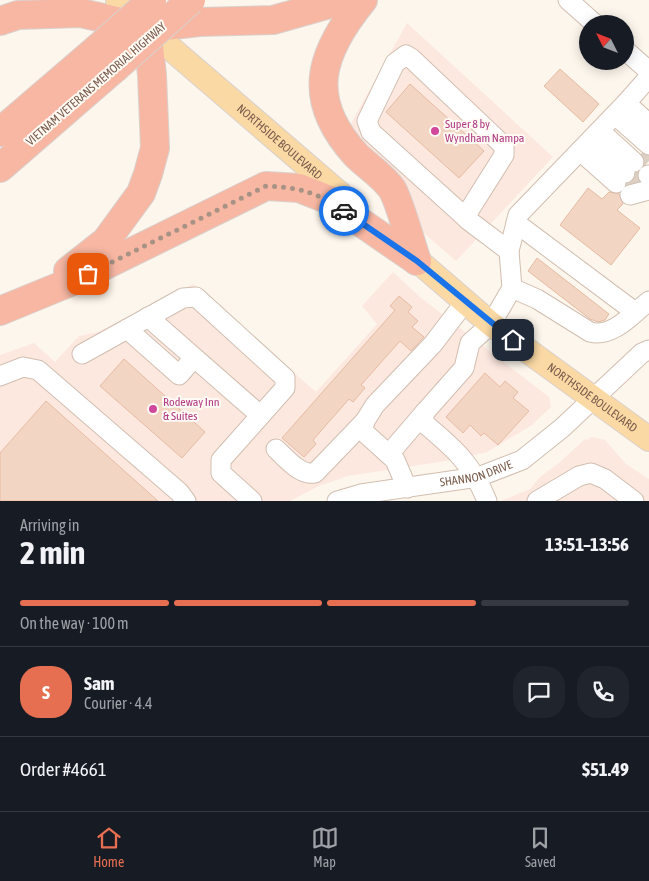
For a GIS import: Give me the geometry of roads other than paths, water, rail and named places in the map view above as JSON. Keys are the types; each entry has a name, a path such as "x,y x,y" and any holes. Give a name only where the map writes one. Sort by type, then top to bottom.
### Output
{"highway":[{"path":"0,310 55,281 106,241 141,193 155,148 152,75 146,28 145,0"},
{"name":"VIETNAM VETERANS MEMORIAL HIGHWAY","path":"0,168 106,59 152,0"},
{"name":"VIETNAM VETERANS MEMORIAL HIGHWAY","path":"0,132 192,0"},
{"path":"0,21 18,15 81,13 146,28 198,22 273,20 326,5 333,0"},
{"path":"363,0 335,41 323,70 324,103 339,133 356,154 392,190 417,261"},
{"path":"0,310 73,281 266,186 299,188 327,199 417,261"}],"main road":[{"name":"NORTHSIDE BOULEVARD","path":"118,0 146,28 491,324 649,439"}],"street":[{"path":"568,0 585,15"},
{"path":"465,218 504,155 504,146 406,55 395,63 367,121 371,132 465,218 509,251"},
{"path":"634,58 649,71"},
{"path":"389,454 464,368 470,343 491,324 512,288 509,251 518,215 649,77"},
{"path":"603,127 649,124"},
{"path":"603,127 639,175"},
{"path":"603,127 639,175"},
{"path":"512,288 537,299 590,332 600,334 612,331 642,306 516,223"},
{"path":"82,354 188,296 196,297 203,303 285,378 284,388 221,460 221,474 252,501"},
{"path":"276,449 302,471 309,474 315,473 365,421 375,405 433,344 465,302"},
{"path":"148,317 260,416"},
{"path":"127,329 179,375 194,358"},
{"name":"SHANNON DRIVE","path":"337,501 361,494 413,492 478,477 522,460 562,428 642,352 649,350"},
{"path":"0,376 23,367 38,370 179,492 186,501"},
{"path":"425,412 423,420 425,424 452,446 478,477 487,501"},
{"path":"365,421 363,429 365,433 389,454 399,466 413,492"},
{"path":"539,501 579,476 591,473 605,479 634,501"}],"tunnel":[{"path":"641,154 649,161"},
{"path":"625,173 639,185"}],"place":[{"name":"Super 8 by Wyndham Nampa","path":"435,131"},
{"name":"Rodeway Inn & Suites","path":"153,409"}]}
